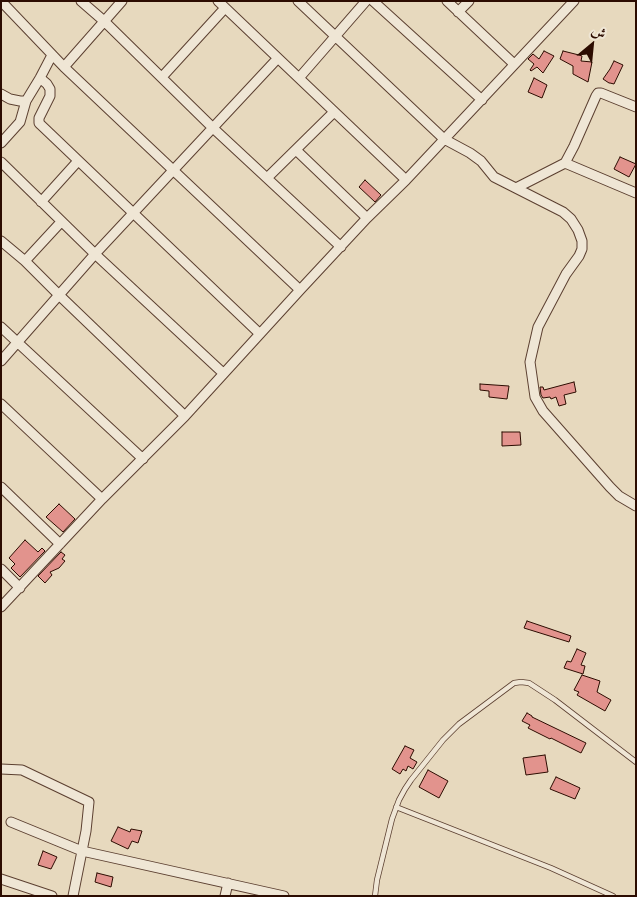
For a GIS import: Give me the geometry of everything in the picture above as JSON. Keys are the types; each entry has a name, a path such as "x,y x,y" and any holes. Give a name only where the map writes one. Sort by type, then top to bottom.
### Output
{"street":[{"path":"1,1 64,67 300,290"},
{"path":"81,1 104,21 213,128 341,247"},
{"path":"64,67 122,1"},
{"path":"298,1 444,139 481,161 494,177 563,212 571,219 578,230 582,241 582,249 566,274 538,327 530,362 536,397 542,411 610,487 636,506"},
{"path":"299,78 366,1"},
{"path":"373,1 482,100"},
{"path":"447,1 514,64"},
{"path":"458,12 469,1"},
{"path":"1,607 102,499 185,416 367,218 406,180 574,1"},
{"path":"162,77 221,5 406,180"},
{"path":"1,143 20,122 26,101 52,55"},
{"path":"1,361 95,254 278,58"},
{"path":"40,78 50,89 50,96 39,118 39,123 260,334"},
{"path":"516,188 566,163 598,93 636,107"},
{"path":"1,94 10,99 26,101"},
{"path":"267,178 334,112"},
{"path":"296,150 367,218"},
{"path":"41,202 78,161"},
{"path":"1,162 61,222 223,373"},
{"path":"566,163 636,193"},
{"path":"25,261 61,222"},
{"path":"1,241 25,261 185,416"},
{"path":"1,327 143,459"},
{"path":"1,404 102,499"},
{"path":"1,487 60,544"},
{"path":"1,569 20,588"},
{"path":"1,769 22,770 89,802 73,896"},
{"path":"11,822 82,851 284,896"},
{"path":"1,879 52,896"},
{"path":"225,896 228,883"}],"lane":[{"path":"375,896 396,807 405,789 459,724 514,683 529,683 555,700 636,762"},
{"path":"396,807 551,868 613,896"}],"building":[{"path":"544,51 554,56 543,73 537,67 531,71 534,64 528,59 533,54 539,59"},
{"path":"563,51 582,56 581,61 592,62 588,82 573,74 573,66 560,59"},
{"path":"614,61 623,65 614,84 603,79"},
{"path":"534,78 547,85 542,98 528,92"},
{"path":"620,157 636,164 629,177 614,169"},
{"path":"365,180 381,195 375,202 359,187"},
{"path":"574,382 576,392 564,395 566,404 559,406 556,397 551,399 550,397 543,398 541,395 540,387 543,387 544,390"},
{"path":"480,384 509,386 507,399 489,397 489,391 480,390"},
{"path":"502,432 520,432 521,445 502,446"},
{"path":"59,504 75,519 63,532 46,517"},
{"path":"25,540 38,552 42,548 45,551 20,577 11,568 15,564 9,558"},
{"path":"61,552 65,555 62,559 65,561 59,568 50,572 52,575 45,583 38,576"},
{"path":"527,621 571,636 569,642 524,628"},
{"path":"577,649 586,653 581,665 585,666 583,674 564,668 567,661 571,662"},
{"path":"582,675 600,681 597,692 611,700 605,711 577,695 579,692 574,690"},
{"path":"527,713 586,743 581,753 528,728 530,725 522,721"},
{"path":"405,746 414,750 410,758 417,762 413,769 408,766 406,771 403,769 400,774 392,769"},
{"path":"545,755 548,772 526,775 523,758"},
{"path":"428,770 448,781 439,798 419,787"},
{"path":"556,777 580,788 575,799 550,789"},
{"path":"118,827 130,832 131,829 142,831 138,843 132,841 128,849 111,841"},
{"path":"43,851 57,857 51,869 38,865"},
{"path":"97,873 113,877 111,887 95,882"}]}
